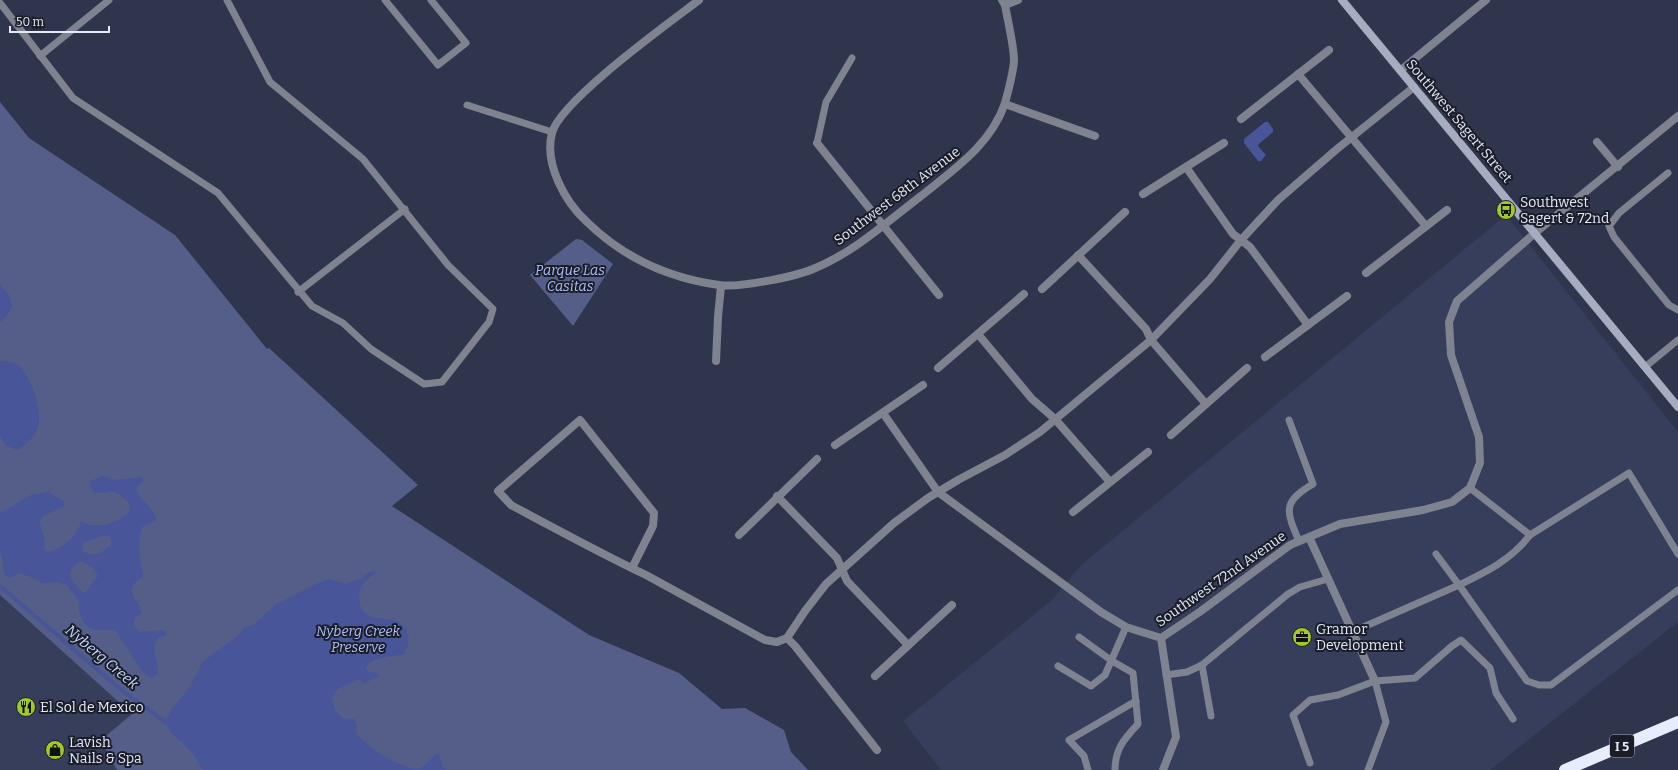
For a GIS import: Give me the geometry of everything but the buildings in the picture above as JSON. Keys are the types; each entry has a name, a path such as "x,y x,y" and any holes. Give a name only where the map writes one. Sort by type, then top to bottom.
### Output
{"highway":[{"name":"I 5","path":"1565,770 1678,722"}],"main road":[{"name":"Southwest Sagert Street","path":"1342,0 1678,407"}],"street":[{"path":"552,132 571,106 627,57 699,0"},
{"path":"1004,2 1018,0"},
{"path":"1400,70 1486,0"},
{"name":"Southwest 68th Avenue","path":"552,132 551,153 556,177 576,212 606,240 638,261 680,276 722,286 768,281 812,270 846,252 884,225 972,155 990,131 1005,104 1014,60 1004,2"},
{"path":"1241,119 1329,50"},
{"path":"1298,74 1426,226"},
{"path":"632,568 653,526 654,513 580,420 498,491 511,505 765,640 776,642 787,638 805,611 826,584 894,523 938,492 1005,455 1055,419 1151,340 1210,279 1241,240 1278,200 1337,149 1414,87"},
{"path":"1005,104 1095,136"},
{"path":"1470,488 1480,463 1479,436 1451,354 1449,322 1458,301 1678,116"},
{"path":"1597,142 1618,167"},
{"path":"817,143 939,295"},
{"path":"1143,194 1224,143"},
{"path":"1186,167 1233,234 1250,247 1308,325"},
{"path":"1366,273 1447,210"},
{"path":"1042,289 1125,212"},
{"path":"1078,255 1146,329 1151,340 1206,404"},
{"path":"716,361 718,317 722,286"},
{"path":"938,368 1024,294"},
{"path":"1265,357 1347,296"},
{"path":"978,334 1032,399 1055,419 1110,482"},
{"path":"1171,435 1247,368"},
{"path":"835,445 923,385"},
{"name":"Southwest 72nd Avenue","path":"883,413 938,492 1101,612 1126,627 1161,638 1201,611 1290,545 1340,524 1423,510 1452,502 1470,488"},
{"path":"1073,512 1148,452"},
{"path":"739,536 777,496 817,459"},
{"path":"777,496 837,558 847,581 908,645"},
{"path":"1309,537 1375,681"},
{"path":"875,676 952,605"},
{"path":"787,638 800,652 877,750"},
{"path":"1161,638 1176,737 1163,770"}],"lane":[{"path":"40,56 109,0"},
{"path":"0,3 73,98 218,193 298,292 312,306 343,323 371,349 424,384 442,382 489,322 493,309 448,265 405,209 363,159 270,82 227,0"},
{"path":"385,0 438,65 466,43 431,0"},
{"path":"817,143 826,102 852,58"},
{"path":"468,105 552,132"},
{"path":"1668,173 1619,213 1609,226 1614,237 1669,305 1678,310"},
{"path":"298,292 405,209"},
{"path":"1645,367 1678,340"},
{"path":"1289,420 1313,484 1298,493 1290,504 1289,518 1299,541"},
{"path":"1352,632 1491,570 1520,549 1530,535 1629,473 1678,554"},
{"path":"1470,488 1530,535"},
{"path":"1436,554 1527,681 1539,685 1551,684 1678,590"},
{"path":"1166,675 1187,672 1202,665 1288,594 1300,587 1328,579"},
{"path":"1058,666 1091,686 1105,675 1126,627"},
{"path":"1079,637 1112,661 1133,673 1138,724 1119,745 1115,758 1115,770"},
{"path":"1310,763 1293,715 1310,700 1338,695 1375,681 1415,678 1461,640 1490,668 1496,693 1513,719"},
{"path":"1202,665 1211,716"},
{"path":"1368,770 1386,722 1375,681"},
{"path":"1088,770 1084,756 1069,740 1136,701"}],"shaded area":[{"path":"1265,122 1268,122 1273,129 1273,132 1259,144 1258,146 1266,155 1261,161 1258,161 1244,143 1244,139"},
{"path":"1506,215 1678,432 1678,622 1490,770 941,770 903,721 1052,600 1080,566"},
{"path":"0,284 9,295 12,307 6,317 0,322"},
{"path":"3,361 16,364 23,370 35,394 39,412 38,427 35,434 18,450 7,446 0,437 0,362"},
{"path":"102,476 114,480 140,477 144,480 136,488 137,493 155,515 156,520 142,527 139,540 143,576 133,586 132,590 142,613 135,618 134,626 140,632 164,630 167,635 159,637 154,644 158,673 151,678 142,671 115,630 94,630 85,624 81,617 79,601 67,585 56,582 42,583 19,573 9,578 4,574 2,557 0,554 0,513 31,495 48,492 64,501 65,506 43,516 39,522 45,539 44,548 47,552 64,545 73,537 77,532 81,521 93,525 106,524 125,516 130,512 129,503 118,493 94,492 90,486 91,481","holes":["105,535 110,537 112,543 102,552 91,554 83,551 82,546 84,542","81,561 92,567 98,576 86,592 82,592 70,576 72,569"]},
{"path":"378,571 362,585 359,593 360,606 367,615 396,621 405,627 408,636 408,645 404,654 377,659 369,664 366,668 368,672 375,672 380,676 364,683 359,679 338,689 332,697 335,710 342,718 354,719 357,726 356,732 360,737 374,750 393,761 418,769 424,766 433,756 439,753 442,766 446,770 202,770 194,755 173,735 167,724 167,718 189,687 201,667 200,664 240,634 245,627 253,625 275,605 316,584 330,579 345,584 358,580 369,572"},
{"path":"0,595 133,714 101,740 117,770 0,770"}],"green space":[{"name":"Nyberg Creek Preserve","path":"0,102 29,138 175,235 267,349 269,348 418,485 392,506 589,635 679,673 722,709 745,708 784,730 791,752 808,770 117,770 101,740 132,714 0,595"},
{"name":"Parque Las Casitas","path":"576,239 582,240 613,264 573,326 530,275"}],"waterway":[{"name":"Nyberg Creek","path":"0,586 119,688 171,726"}],"place":[{"name":"Southwest Sagert & 72nd","path":"1506,210"},
{"name":"Gramor Development","path":"1302,637"},
{"name":"El Sol de Mexico","path":"26,707"},
{"name":"Lavish Nails & Spa","path":"55,750"}]}
